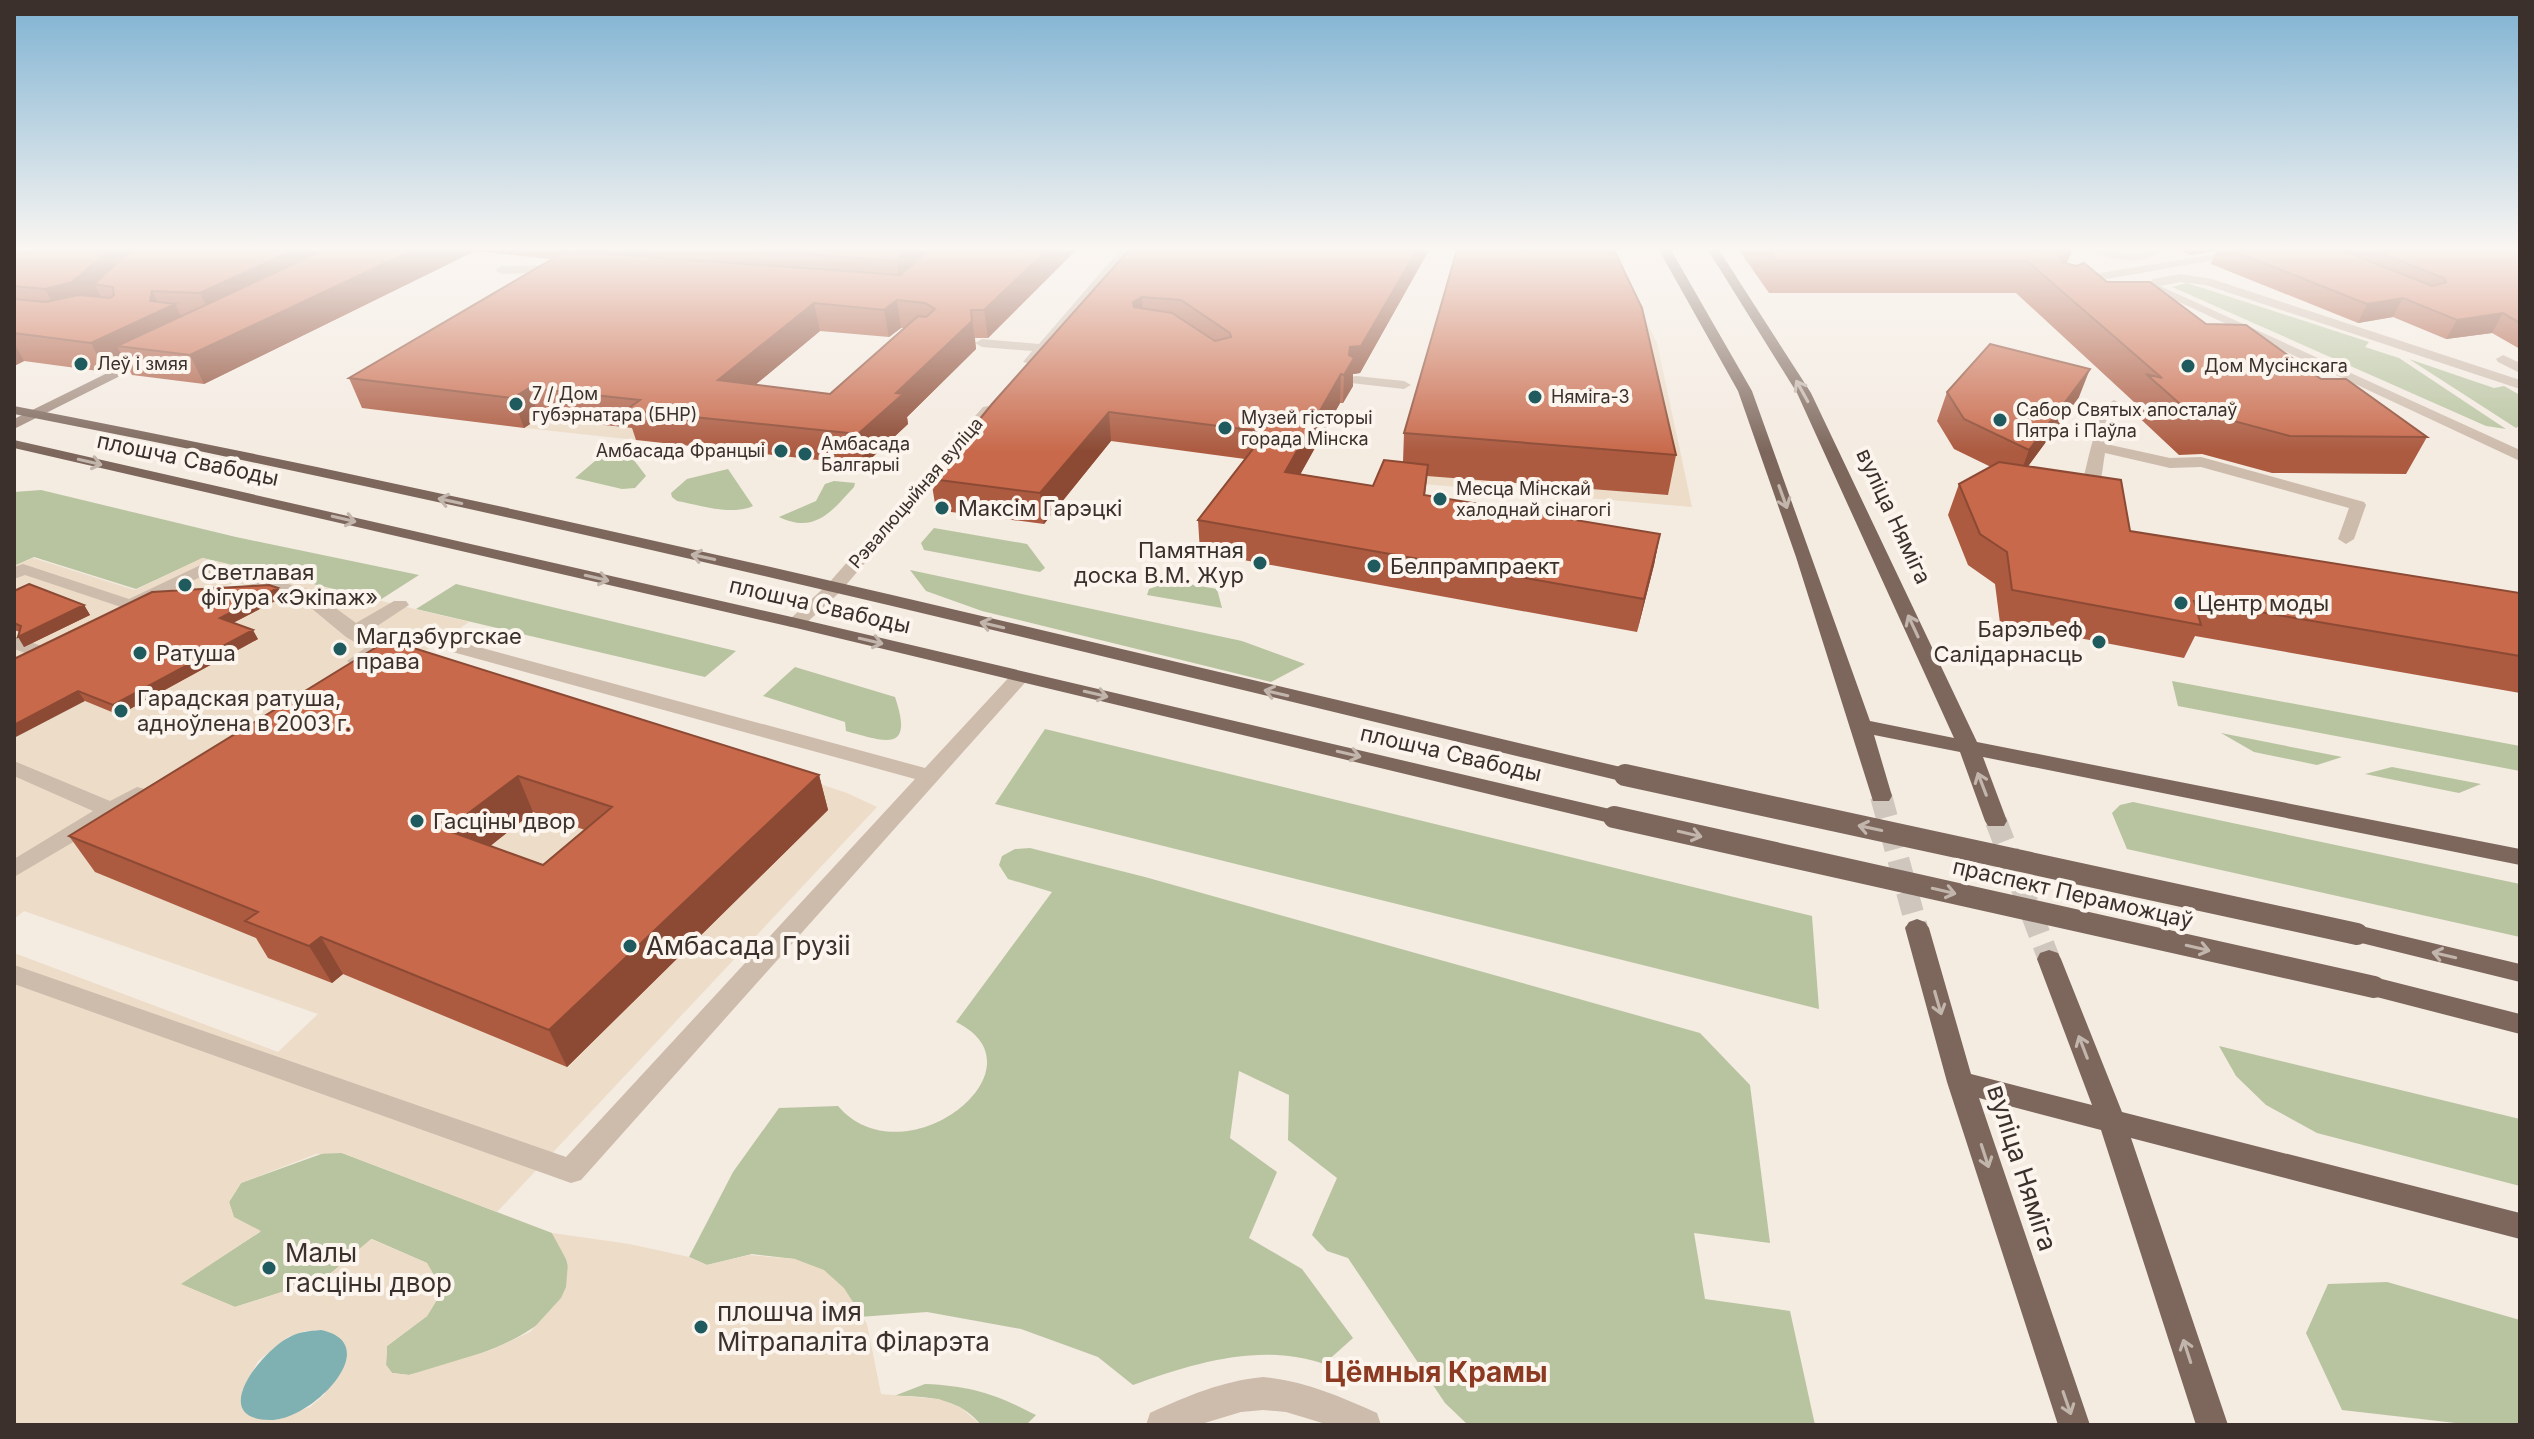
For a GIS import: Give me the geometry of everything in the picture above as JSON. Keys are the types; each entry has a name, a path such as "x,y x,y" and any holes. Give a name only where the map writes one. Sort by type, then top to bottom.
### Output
{"main road":[{"path":"1703,317 1745,391 1861,726 1881,796"},
{"name":"вуліца Няміга","path":"1756,317 1804,393 1969,748 1996,821"},
{"path":"14,425 162,352"},
{"name":"плошча Свабоды","path":"14,410 247,455 834,588 1625,775"},
{"name":"плошча Свабоды","path":"14,444 796,623 1614,817"},
{"path":"1861,726 2520,857"},
{"name":"праспект Пераможцаў","path":"1625,775 2357,934 2520,973"},
{"name":"праспект Пераможцаў","path":"1614,817 2374,987 2520,1024"},
{"name":"вуліца Няміга","path":"1917,928 1960,1082 2074,1425"},
{"path":"2049,959 2111,1119 2212,1425"},
{"path":"1960,1082 2520,1226"}],"street":[{"path":"1022,371 1069,317"},
{"path":"2214,317 2520,456"},
{"path":"2314,317 2520,385"},
{"path":"982,343 1042,348"},
{"path":"2503,359 2520,369"},
{"path":"1356,380 1404,385"},
{"name":"Рэвалюцыйная вуліца","path":"796,623 834,588 1002,393"},
{"path":"2109,502 2078,498 2092,484 2098,447 2114,404"},
{"path":"2098,447 2170,463 2201,462 2358,505 2346,539"},
{"path":"103,618 207,567 305,594 353,633 377,648 337,673"},
{"path":"14,574 23,569 130,605"},
{"path":"353,633 400,605"},
{"path":"14,642 44,647 14,662"},
{"path":"456,647 930,776"},
{"path":"14,974 571,1171 1020,677"},
{"path":"14,768 111,810"},
{"path":"14,869 151,786"},
{"path":"1162,1425 1194,1409 1240,1393 1289,1395 1365,1425"}],"green space":[{"path":"2240,317 2292,317 2369,342 2365,347 2399,358 2506,429 2486,426"},
{"path":"2409,359 2494,388 2504,386 2520,395 2520,425 2516,428"},
{"path":"627,451 646,476 635,488 622,489 575,478 602,455"},
{"path":"728,469 753,506 725,510 677,501 672,497 671,493 687,479"},
{"path":"834,481 855,483 838,505 821,518 803,523 779,517 816,501 825,484"},
{"path":"41,490 236,537 419,575 380,600 203,558 136,589 34,557 14,566 14,492"},
{"path":"934,528 1027,544 1045,568 1040,572 924,550 921,543"},
{"path":"910,570 1242,641 1305,664 1271,682 982,611 926,591"},
{"path":"1172,581 1217,589 1222,608 1147,595 1149,589"},
{"path":"456,584 736,651 705,677 416,609"},
{"path":"795,667 895,697 901,727 898,735 884,740 846,731 845,722 763,696"},
{"path":"2172,681 2520,746 2520,771 2178,706"},
{"path":"1045,729 1812,916 1819,1009 995,804"},
{"path":"2221,733 2342,757 2317,765 2254,752"},
{"path":"2392,767 2481,784 2459,793 2365,774"},
{"path":"2133,802 2520,884 2520,937 2127,849 2112,813 2120,805"},
{"path":"1030,848 1145,877 1700,1033 1750,1085 1770,1243 1694,1233 1705,1299 1790,1311 1815,1425 1468,1425 1445,1403 1348,1258 1327,1251 1312,1235 1337,1178 1288,1140 1289,1095 1239,1071 1230,1138 1277,1172 1249,1238 1302,1269 1353,1338 1324,1364 1276,1355 1252,1355 1179,1369 1133,1385 1098,1357 1021,1329 927,1312 859,1317 795,1259 752,1254 707,1265 689,1257 733,1172 779,1108 838,1106 866,1126 898,1132 929,1125 957,1110 978,1089 987,1065 981,1042 956,1022 1052,892 1008,879 999,865 1002,856 1015,849"},
{"path":"2219,1046 2520,1119 2520,1186 2317,1133 2266,1105 2236,1076"},
{"path":"324,1153 342,1153 552,1233 568,1267 566,1290 554,1310 510,1341 482,1353 409,1375 392,1373 386,1365 387,1346 427,1316 438,1298 427,1263 372,1239 325,1278 235,1307 180,1284 260,1232 234,1218 229,1202 241,1183"},
{"path":"2387,1282 2520,1320 2520,1425 2473,1425 2342,1410 2306,1333 2328,1284"},
{"path":"925,1384 983,1392 1036,1415 1026,1425 981,1425 963,1409 942,1400 894,1396"}],"shaded area":[{"name":"Няміга-3","path":"1553,317 1644,317 1657,343 1692,507 1400,482"},
{"path":"557,405 569,421 619,427 636,414 664,418 636,440 524,428"},
{"path":"33,558 135,590 202,558 469,622 422,653 847,793 877,807 497,1212 342,1153 316,1154 241,1183 229,1202 234,1217 261,1231 181,1284 235,1307 325,1278 371,1239 427,1263 436,1278 438,1298 427,1316 387,1346 386,1365 392,1373 409,1375 491,1350 530,1332 561,1298 566,1287 568,1263 552,1233 629,1244 689,1257 707,1265 749,1255 795,1259 824,1270 844,1288 867,1324 881,1394 939,1399 960,1407 981,1425 14,1425 14,953 278,1052 318,1014 24,911 14,919 14,738 85,701 119,715 225,627 280,597 235,582 14,684 14,566","holes":["404,675 828,811 343,974 332,983 281,948","321,1330 325,1394 310,1407 275,1420 259,1419 248,1414 242,1391 258,1361 288,1337"]},
{"path":"533,812 626,843 563,898 403,844"}],"water":[{"path":"321,1330 339,1338 347,1350 345,1365 336,1381 322,1396 287,1417 270,1420 252,1417 243,1409 241,1398 253,1371 275,1347 290,1337"}],"building":[{"path":"14,317 147,317 91,343 14,333"},
{"path":"179,317 270,317 190,355 117,346"},
{"path":"453,317 796,317 718,380 830,394 917,317 972,317 972,321 896,393 903,394 858,434 626,410 640,400 529,388 513,398 349,378"},
{"path":"1069,317 1178,317 1215,341 1231,337 1230,333 1206,317 1378,317 1361,346 1350,347 1349,355 1354,358 1344,375 1341,374 1285,472 1373,486 1384,460 1428,465 1424,495 1660,534 1644,599 1198,520 1266,432 1109,412 1040,493 931,479"},
{"path":"1438,317 1644,317 1676,455 1404,433"},
{"path":"2092,317 2197,317 2206,324 2246,325 2321,379 2346,379 2427,437 2290,436 2219,417 2195,417 2146,374 2162,378"},
{"path":"1990,344 2090,369 2029,450 1964,419 1947,392"},
{"path":"1999,462 2121,480 2130,531 2520,593 2520,656 2194,601 2201,625 2012,590 2007,552 1980,534 1959,484"},
{"path":"29,584 84,605 18,637 21,626 14,623 14,591"},
{"name":"Ратуша","path":"269,585 278,588 220,618 253,630 113,705 78,691 14,725 14,659 152,592"},
{"path":"388,640 819,775 549,1030 321,937 309,946 245,921 258,912 69,836","holes":["518,776 612,807 543,865 446,830"]}],"tunnel":[{"path":"1881,796 1917,928"},
{"path":"1996,821 2049,959"}],"place":[{"name":"Леў і змяя","path":"81,364"},
{"name":"Дом Мусінскага","path":"2188,366"},
{"name":"Няміга-3","path":"1535,397"},
{"name":"7 / Дом губэрнатара (БНР)","path":"516,404"},
{"name":"Сабор Святых апосталаў Пятра і Паўла","path":"2000,420"},
{"name":"Музей гісторыі горада Мінска","path":"1225,428"},
{"name":"Амбасада Францыі","path":"781,451"},
{"name":"Амбасада Балгарыі","path":"805,454"},
{"name":"Месца Мінскай халоднай сінагогі","path":"1440,499"},
{"name":"Максім Гарэцкі","path":"942,508"},
{"name":"Памятная доска В.М. Жур","path":"1260,563"},
{"name":"Белпрампраект","path":"1374,566"},
{"name":"Светлавая фігура «Экіпаж»","path":"185,585"},
{"name":"Центр моды","path":"2181,603"},
{"name":"Барэльеф Салідарнасць","path":"2099,642"},
{"name":"Магдэбургскае права","path":"340,649"},
{"name":"Ратуша","path":"140,653"},
{"name":"Гарадская ратуша, адноўлена в 2003 г.","path":"121,711"},
{"name":"Гасціны двор","path":"417,821"},
{"name":"Амбасада Грузіі","path":"630,946"},
{"name":"Малы гасціны двор","path":"269,1268"},
{"name":"плошча імя Мітрапаліта Філарэта","path":"701,1327"}],"district":[{"name":"Цёмныя Крамы","path":"1436,1372"}]}
